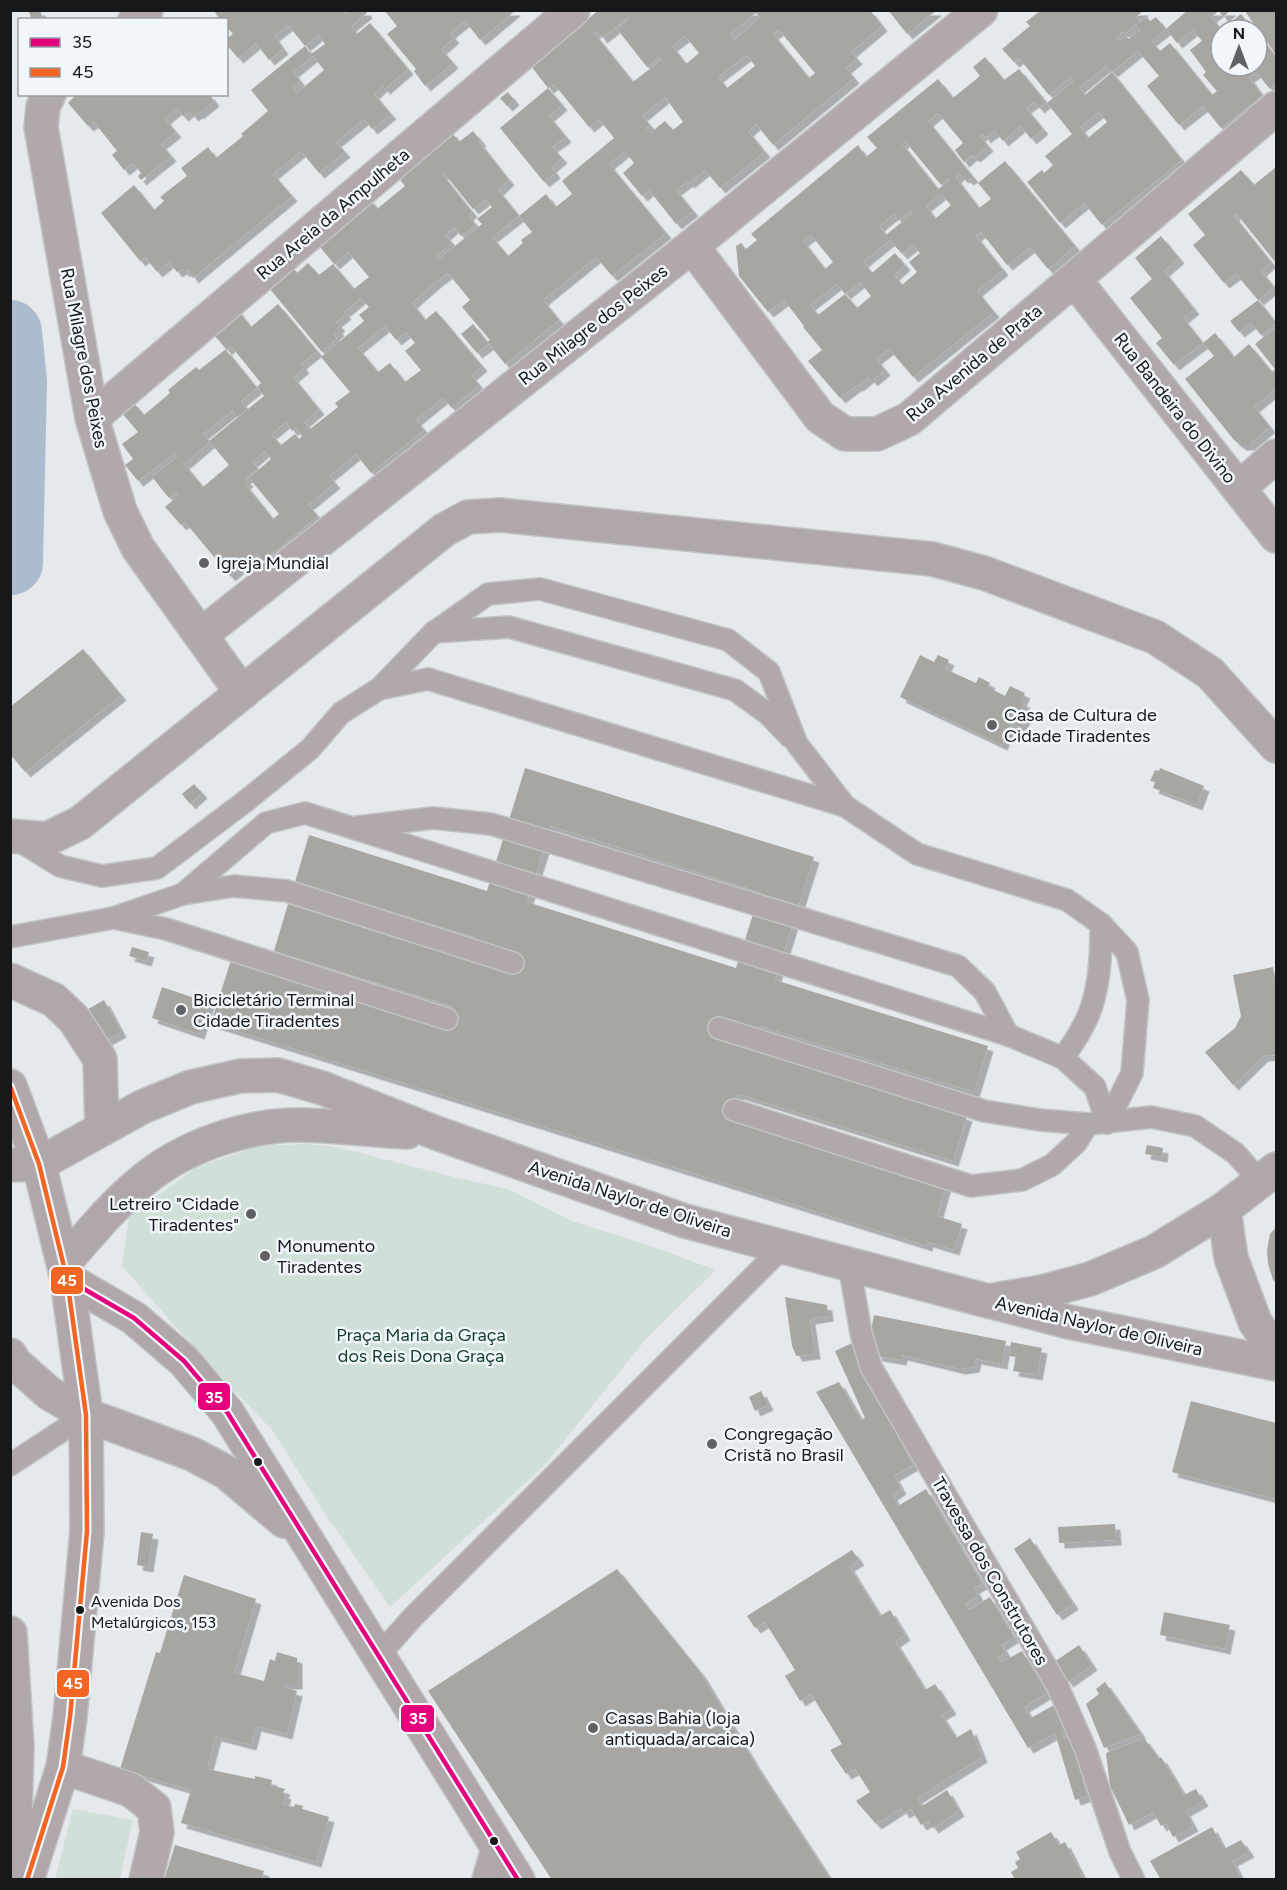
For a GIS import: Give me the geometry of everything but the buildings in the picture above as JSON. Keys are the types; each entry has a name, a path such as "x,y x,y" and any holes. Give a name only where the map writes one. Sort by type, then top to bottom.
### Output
{"street":[{"name":"Rua Areia da Ampulheta","path":"92,418 573,10"},
{"name":"Rua Milagre dos Peixes","path":"201,635 692,246 981,10"},
{"name":"Rua Milagre dos Peixes","path":"48,96 41,127 92,418 120,511 138,548 242,693"},
{"name":"Rua Avenida de Prata","path":"692,246 820,417 845,434 877,434 909,419 1276,108"},
{"name":"Rua Bandeira do Divino","path":"1074,279 1276,536"},
{"path":"1239,488 1276,456"},
{"path":"12,837 47,839 80,823 444,530 468,517 500,515 932,559 984,573 1155,637 1210,673 1276,746"},
{"path":"10,980 54,1000 75,1019 99,1059 102,1129"},
{"name":"Avenida Naylor de Oliveira","path":"25,1165 102,1129 142,1107 192,1087 240,1076 278,1075 322,1088 439,1134 685,1221 1069,1322 1276,1364"},
{"path":"10,1086 25,1165 65,1271 86,1415 87,1531 70,1717 63,1767 27,1880"},
{"path":"65,1271 140,1182 174,1159 205,1144 256,1130 300,1125 439,1134"},
{"path":"988,1301 1042,1292 1090,1279 1154,1252 1224,1209 1269,1176"},
{"path":"1224,1209 1232,1258 1255,1322 1276,1353"},
{"path":"65,1271 134,1318 184,1361 227,1412 379,1655 494,1864 518,1880"},
{"path":"10,1355 15,1363 49,1393 86,1415 192,1454 226,1472 310,1544"},
{"path":"10,1633 17,1746 11,1880"},
{"path":"63,1767 131,1790 154,1808 157,1832 146,1880"}],"lane":[{"path":"12,837 60,866 102,876 157,867 247,800 310,749 341,713 379,689 433,633 488,594 540,589 728,640 770,672 797,744"},
{"path":"433,633 509,627 735,690 768,714 797,744 845,806"},
{"path":"379,689 428,679 845,806 917,854 1066,900 1101,924 1127,952 1138,1000 1132,1073 1098,1123 1052,1165 1023,1180 971,1186 734,1110"},
{"path":"183,894 266,823 305,813 1008,1035 1063,1058 1095,1087 1098,1123"},
{"path":"351,827 433,818 491,824 958,966 986,992 1008,1035"},
{"path":"10,937 113,918 183,894 234,886 287,891 513,963"},
{"path":"113,918 166,929 447,1019"},
{"path":"1063,1058 1082,1029 1096,991 1101,951 1101,924"},
{"path":"719,1028 984,1111 1040,1120 1098,1123 1151,1117 1195,1126 1269,1176"},
{"path":"379,1655 414,1616 783,1247"},
{"name":"Travessa dos Construtores","path":"849,1264 861,1333 871,1367 1058,1687 1085,1749 1120,1852 1134,1880"},
{"path":"10,1465 86,1415"}],"green space":[{"name":"Praça Maria da Graça dos Reis Dona Graça","path":"305,1144 337,1147 508,1189 572,1221 716,1270 646,1339 544,1466 390,1607 326,1515 273,1431 209,1364 122,1266 129,1216 197,1167 258,1146"},
{"path":"73,1809 133,1820 120,1879 55,1879"}],"waterway":[{"path":"10,332 15,382 11,563"}],"transit line":[{"name":"45","path":"10,1086 39,1164 67,1279 86,1415 87,1531 70,1717 63,1767 27,1880"},
{"name":"35","path":"67,1279 134,1318 184,1361 227,1412 518,1880"}],"place":[{"name":"Igreja Mundial","path":"204,563"},
{"name":"Casa de Cultura de Cidade Tiradentes","path":"992,725"},
{"name":"Bicicletário Terminal Cidade Tiradentes","path":"181,1010"},
{"name":"Letreiro \"Cidade Tiradentes\"","path":"251,1214"},
{"name":"Monumento Tiradentes","path":"265,1256"},
{"name":"Congregação Cristã no Brasil","path":"712,1444"},
{"name":"Avenida Dos Metalúrgicos, 153","path":"80,1610"},
{"name":"Casas Bahia (loja antiquada/arcaica)","path":"593,1728"}]}
